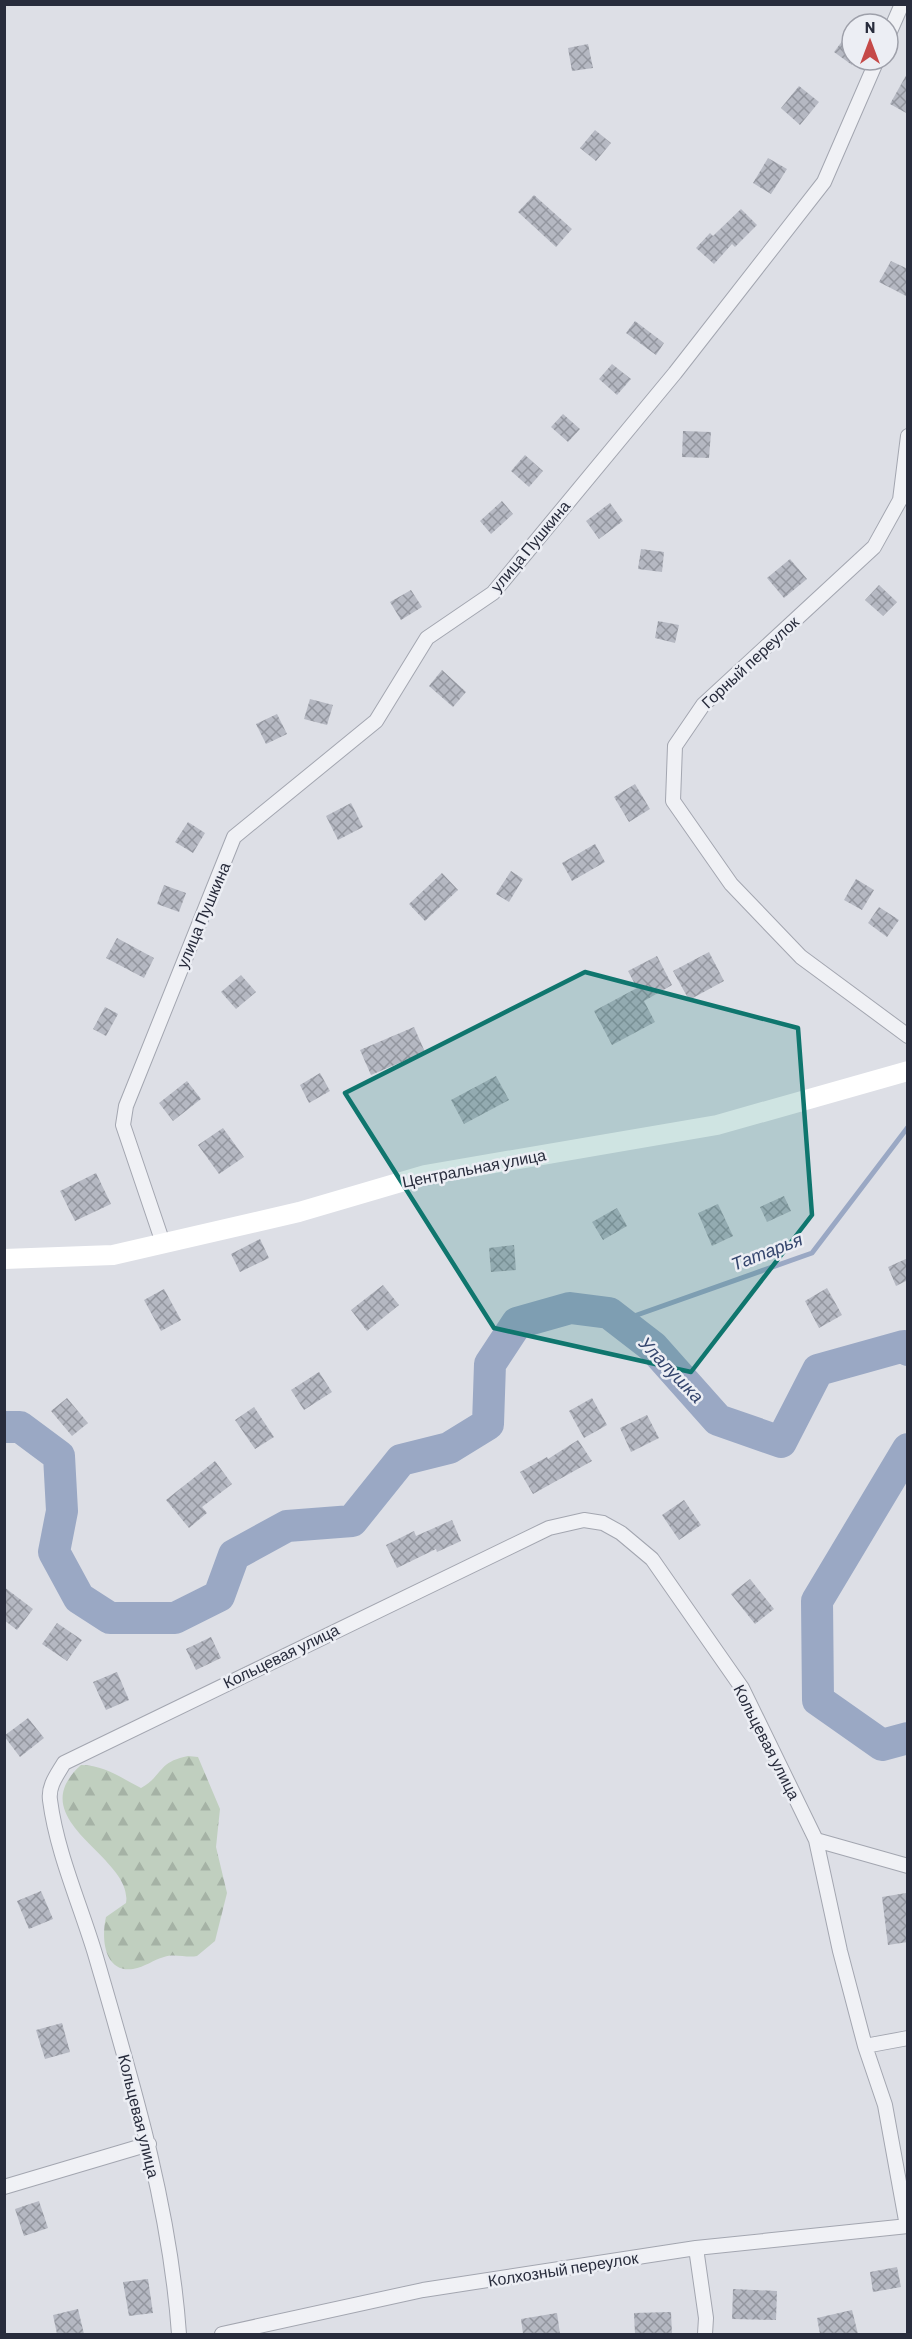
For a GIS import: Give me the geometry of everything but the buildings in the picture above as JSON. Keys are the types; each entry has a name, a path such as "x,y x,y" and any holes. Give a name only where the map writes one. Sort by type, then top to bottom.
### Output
{"street":[{"name":"улица Пушкина","path":"163,1243 123,1125 126,1106 234,837 376,721 427,639 492,593 675,374 824,182 872,72"},
{"name":"Горный переулок","path":"908,436 900,500 874,547 703,705 675,746 673,801 731,884 801,957 908,1036"},
{"name":"Центральная улица","path":"4,1260 103,1256 299,1212 425,1175 717,1125 908,1071"},
{"name":"Кольцевая улица","path":"179,2334 176,2282 148,2144 96,1957 56,1831 49,1797 52,1782 64,1763 549,1528 584,1520 603,1523 621,1533 652,1559 742,1688 816,1840 840,1951 865,2046 885,2105 907,2226"},
{"path":"816,1840 908,1866"},
{"path":"865,2046 908,2038"},
{"path":"4,2187 148,2144"},
{"name":"Колхозный переулок","path":"222,2334 423,2290 696,2248 907,2226"},
{"path":"696,2248 706,2318 705,2334"}],"highlighted area":[{"path":"585,972 798,1028 812,1215 691,1372 494,1328 345,1093"}],"green space":[{"path":"188,1756 198,1757 220,1809 216,1847 227,1893 215,1941 197,1956 168,1956 137,1968 123,1969 110,1960 104,1935 106,1917 126,1903 124,1886 114,1869 70,1821 63,1804 65,1785 81,1765 105,1770 141,1788 165,1766"}],"waterway":[{"name":"Татарья","path":"620,1321 812,1253 908,1127"},
{"name":"Улалушка","path":"4,1427 20,1427 59,1456 62,1511 54,1552 79,1598 110,1618 175,1618 219,1596 234,1555 287,1526 352,1521 401,1460 449,1448 488,1424 490,1364 517,1323 570,1308 609,1313 653,1347 718,1420 781,1442 818,1370 904,1346 908,1350"},
{"name":"Улалушка","path":"908,1449 817,1601 818,1700 882,1745 908,1738"}]}
